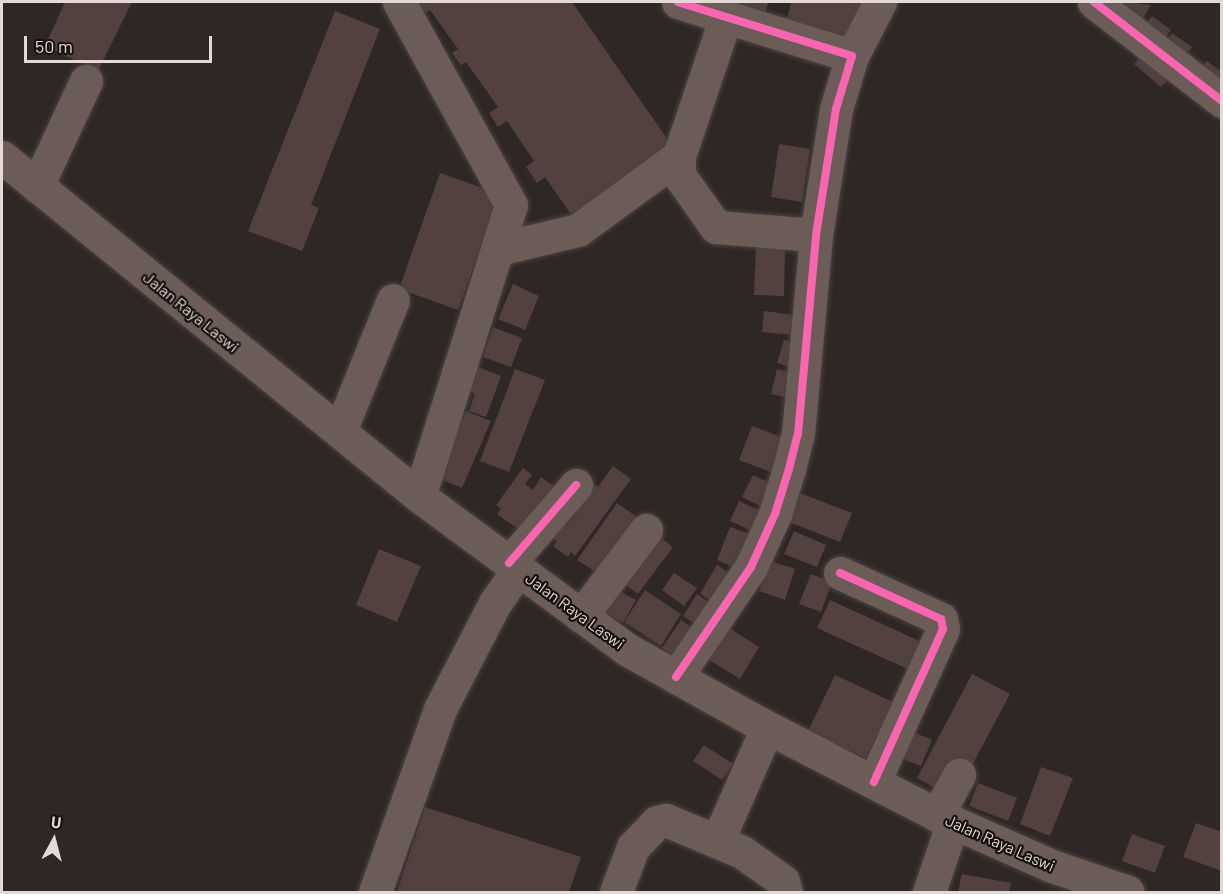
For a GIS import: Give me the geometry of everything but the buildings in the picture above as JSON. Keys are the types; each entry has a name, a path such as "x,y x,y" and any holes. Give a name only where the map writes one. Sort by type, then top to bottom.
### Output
{"main road":[{"name":"Jalan Raya Laswi","path":"2,157 419,496 628,650 767,728 945,818 1052,866 1128,892"}],"street":[{"path":"399,2 477,147 510,197 510,211 419,496"},
{"path":"678,2 725,19 852,56"},
{"path":"676,677 751,567 775,514 798,434 816,235 836,109 852,56 880,2"},
{"path":"1094,2 1221,101"},
{"path":"725,19 679,156 680,174 716,227 816,235"},
{"path":"37,186 86,81"},
{"path":"498,249 578,230 679,156"},
{"path":"340,431 393,300"},
{"path":"375,892 440,709 514,566 576,485"},
{"path":"581,616 646,530"},
{"path":"840,573 941,619 943,629 874,782"},
{"path":"718,840 767,728"},
{"path":"929,892 945,818 959,775"},
{"path":"616,892 633,847 657,822 666,820 718,840 771,871 783,880 786,892"}],"cycle path":[{"path":"676,677 751,567 775,514 789,469 798,434 816,235 836,109 852,56 678,2"},
{"path":"1094,2 1222,101"},
{"path":"509,563 576,485"},
{"path":"840,573 941,619 943,629 874,782"}]}
